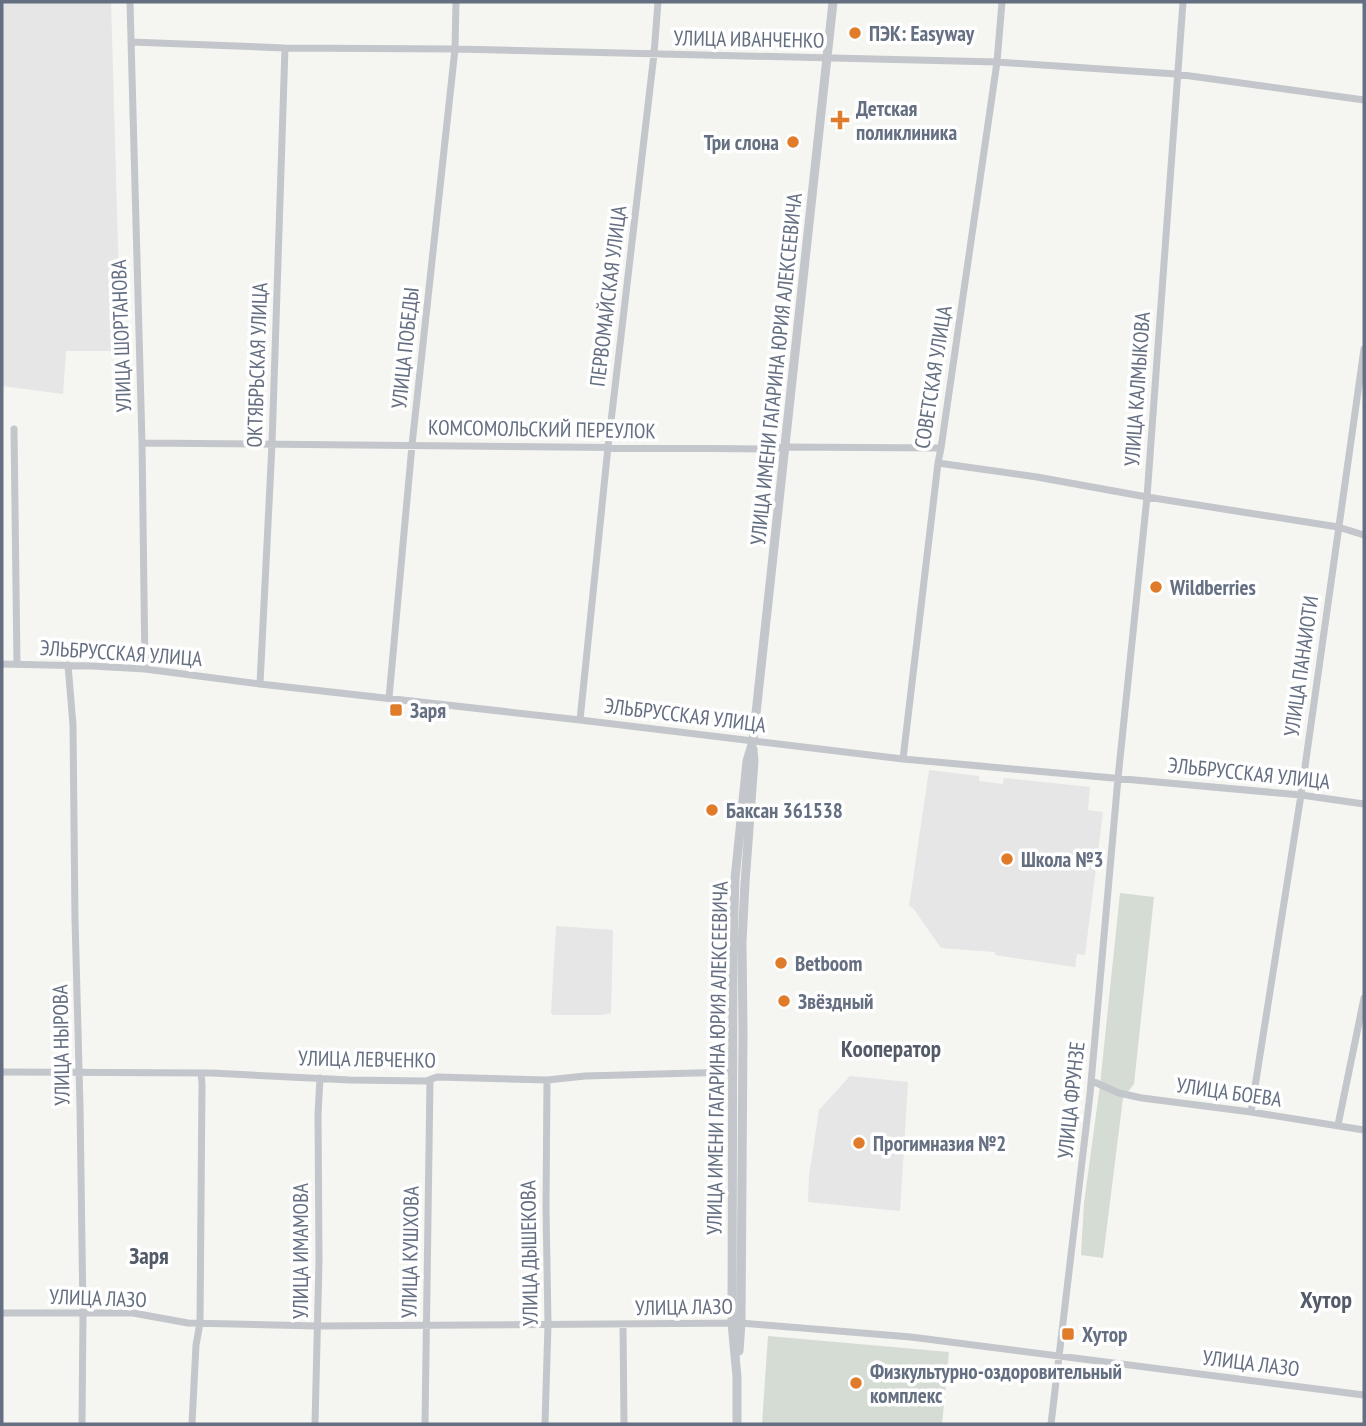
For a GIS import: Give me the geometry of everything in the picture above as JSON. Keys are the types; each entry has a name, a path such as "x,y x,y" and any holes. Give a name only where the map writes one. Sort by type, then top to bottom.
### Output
{"street":[{"name":"УЛИЦА ШОРТАНОВА","path":"130,2 145,669"},
{"name":"УЛИЦА ПОБЕДЫ","path":"389,698 412,444 455,49 456,2"},
{"name":"ПЕРВОМАЙСКАЯ УЛИЦА","path":"580,720 658,2"},
{"name":"УЛИЦА ИМЕНИ ГАГАРИНА ЮРИЯ АЛЕКСЕЕВИЧА","path":"737,1323 733,1072 735,881 833,2"},
{"name":"СОВЕТСКАЯ УЛИЦА","path":"902,759 937,463 997,62 1002,2"},
{"name":"УЛИЦА КАЛМЫКОВА","path":"1118,778 1147,497 1183,2"},
{"name":"УЛИЦА ИВАНЧЕНКО","path":"131,43 997,62 1176,74 1364,100"},
{"name":"ОКТЯБРЬСКАЯ УЛИЦА","path":"260,684 272,444 285,48"},
{"name":"УЛИЦА ПАНАИОТИ","path":"1251,1112 1301,795 1364,349"},
{"path":"14,429 17,664"},
{"name":"КОМСОМОЛЬСКИЙ ПЕРЕУЛОК","path":"142,443 941,448"},
{"path":"937,463 1338,527 1364,535"},
{"name":"ЭЛЬБРУССКАЯ УЛИЦА","path":"2,664 145,669 902,759 1301,795 1364,804"},
{"name":"УЛИЦА НЫРОВА","path":"68,665 72,725 79,1072 82,1424"},
{"name":"УЛИЦА ИМЕНИ ГАГАРИНА ЮРИЯ АЛЕКСЕЕВИЧА","path":"737,1424 743,942 754,761 752,740"},
{"name":"УЛИЦА ФРУНЗЕ","path":"1051,1424 1092,1081 1118,778"},
{"path":"1338,1125 1364,998"},
{"name":"УЛИЦА ЛЕВЧЕНКО","path":"2,1072 201,1073 377,1080 430,1080 437,1077 547,1080 585,1076 733,1072"},
{"path":"192,1424 196,1345 200,1323 201,1073"},
{"name":"УЛИЦА ИМАМОВА","path":"315,1424 320,1078"},
{"name":"УЛИЦА КУШХОВА","path":"425,1424 430,1080"},
{"name":"УЛИЦА ДЫШЕКОВА","path":"545,1424 548,1324 547,1080"},
{"name":"УЛИЦА БОЕВА","path":"1092,1081 1130,1096 1364,1130"},
{"name":"УЛИЦА ЛАЗО","path":"2,1313 133,1313 188,1323 317,1325 737,1323 911,1337 1364,1395"},
{"path":"624,1325 624,1424"}],"shaded area":[{"path":"2,2 111,2 121,351 66,351 63,394 2,386"},
{"name":"Школа №3","path":"929,770 979,776 979,781 1003,784 1004,778 1090,787 1088,810 1103,812 1085,955 1077,954 1075,967 995,955 995,952 941,948 909,906"},
{"path":"1120,893 1154,897 1134,1084 1123,1098 1103,1258 1081,1255 1084,1203 1100,1085"},
{"path":"556,926 613,930 611,1013 551,1013"},
{"name":"Прогимназия №2","path":"850,1076 908,1082 900,1211 808,1202 819,1110"},
{"name":"Физкультурно-оздоровительный комплекс","path":"768,1336 949,1352 942,1424 762,1424"}],"place":[{"name":"ПЭК: Easyway","path":"855,33"},
{"name":"Детская поликлиника","path":"840,120"},
{"name":"Три слона","path":"793,142"},
{"name":"Wildberries","path":"1156,587"},
{"name":"Заря","path":"396,710"},
{"name":"Баксан 361538","path":"712,810"},
{"name":"Школа №3","path":"1007,859"},
{"name":"Betboom","path":"781,963"},
{"name":"Звёздный","path":"784,1001"},
{"name":"Прогимназия №2","path":"859,1143"},
{"name":"Хутор","path":"1068,1334"},
{"name":"Физкультурно-оздоровительный комплекс","path":"856,1383"}],"district":[{"name":"Кооператор","path":"891,1048"},
{"name":"Заря","path":"149,1255"},
{"name":"Хутор","path":"1326,1299"}]}
